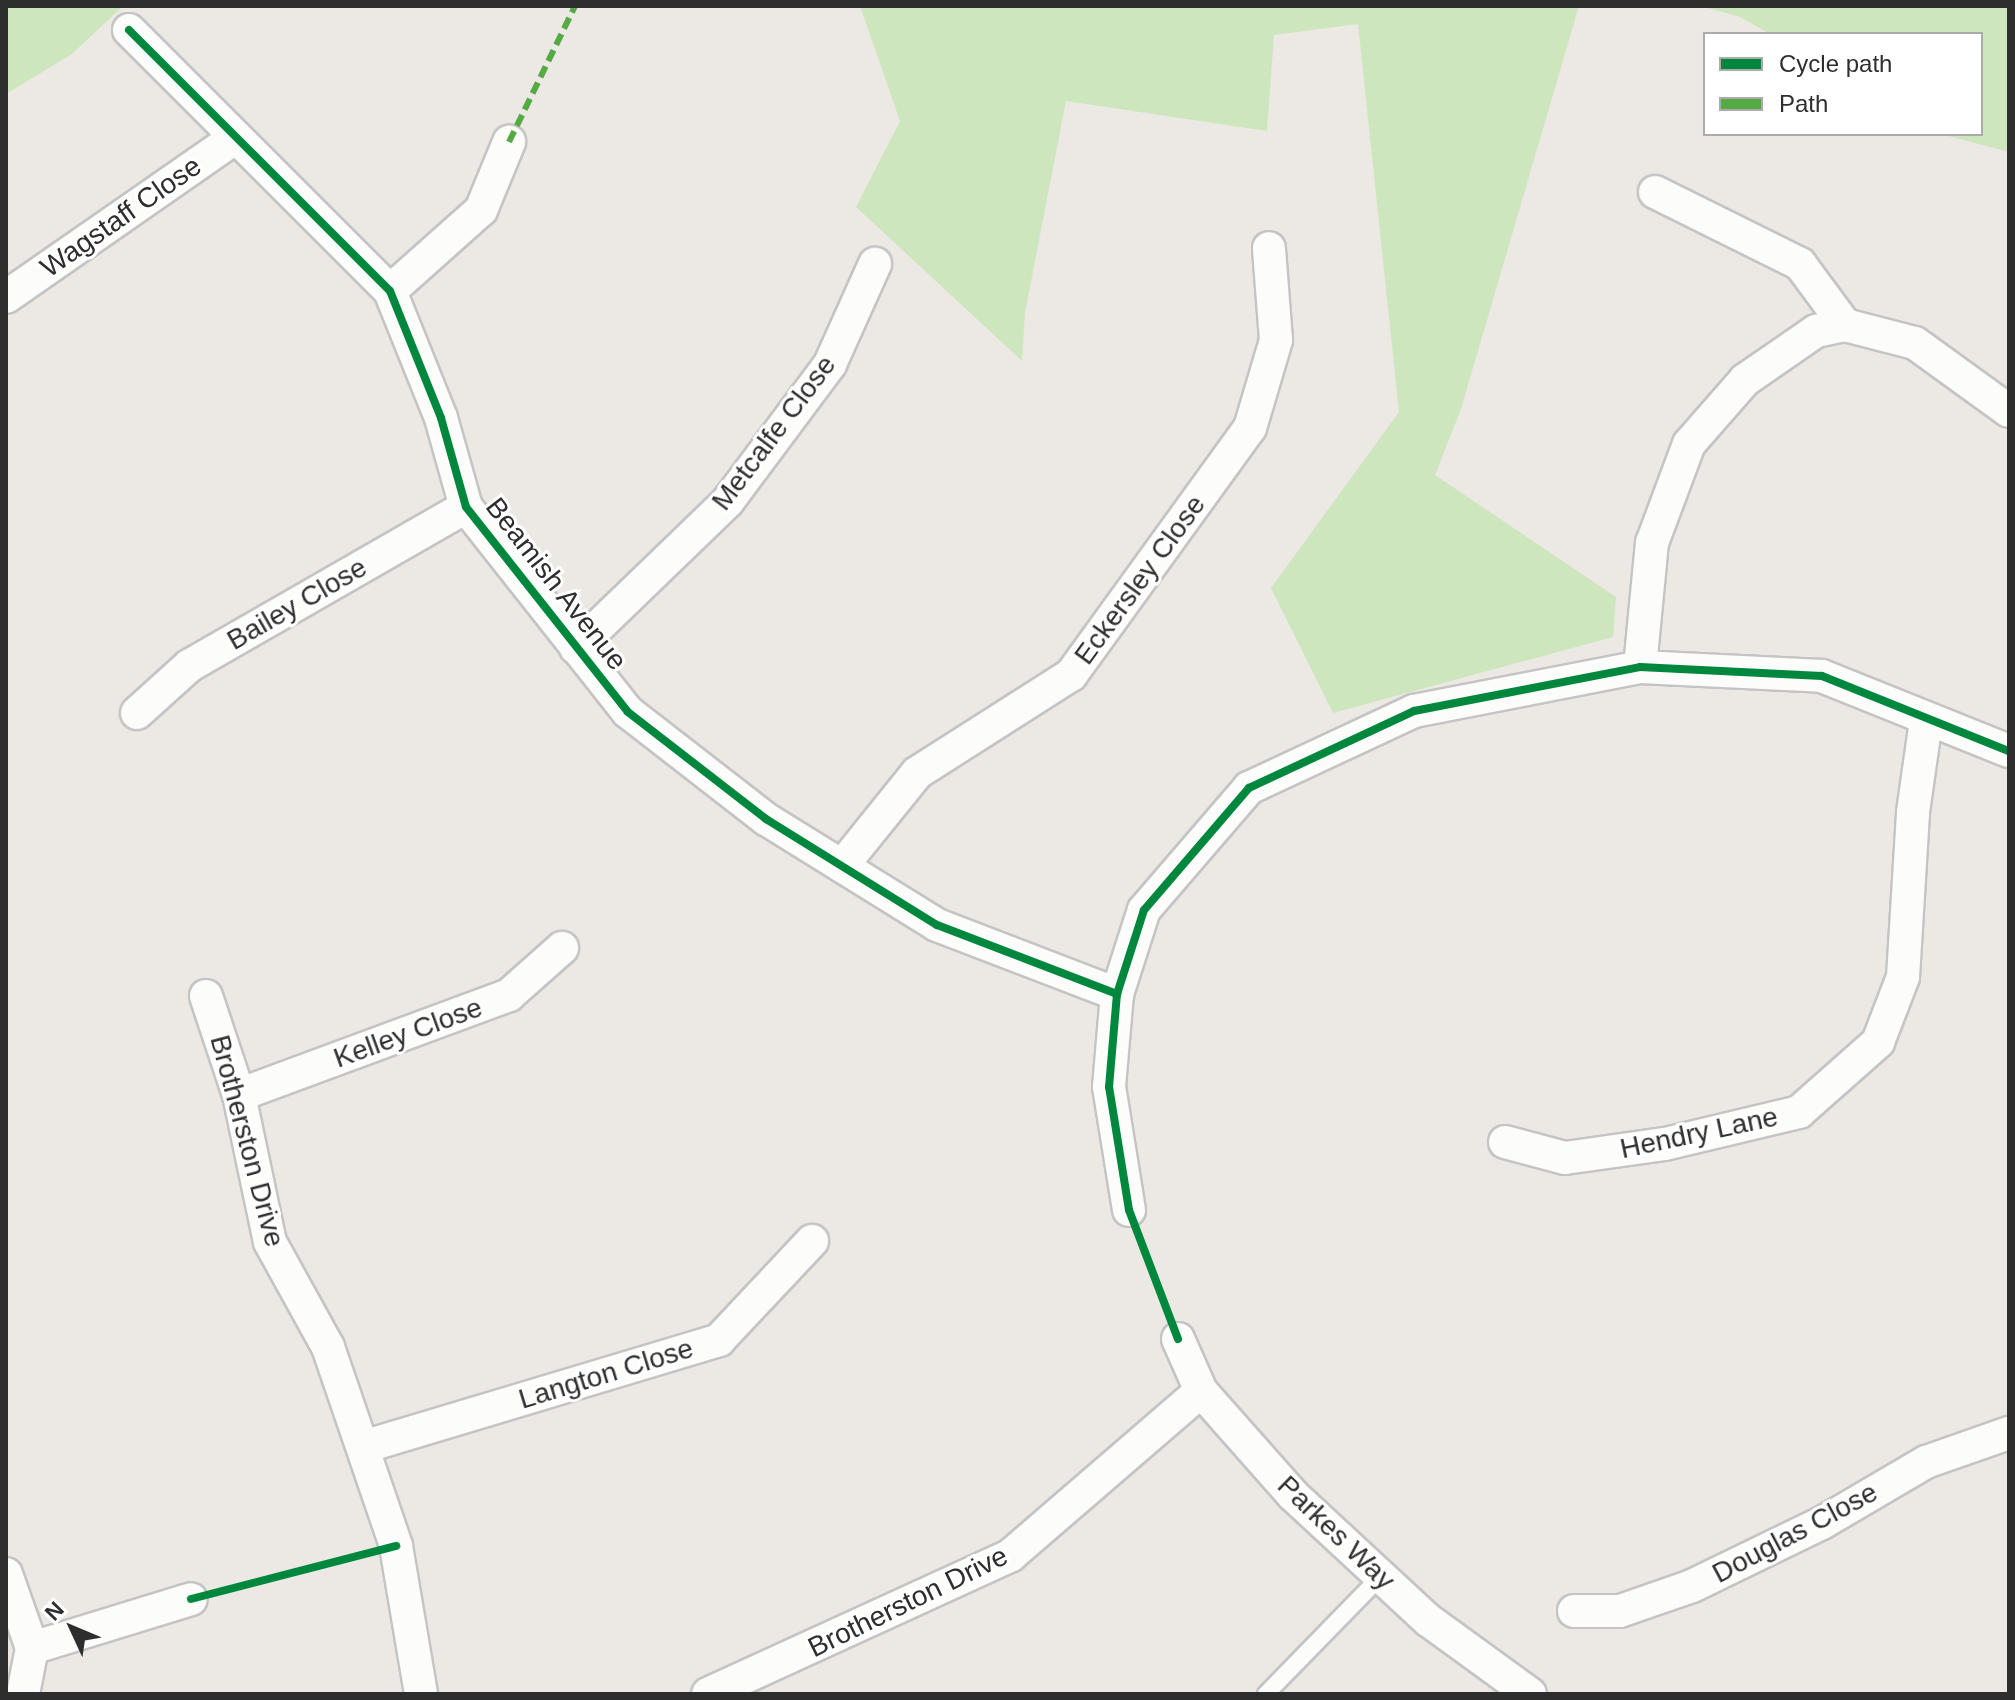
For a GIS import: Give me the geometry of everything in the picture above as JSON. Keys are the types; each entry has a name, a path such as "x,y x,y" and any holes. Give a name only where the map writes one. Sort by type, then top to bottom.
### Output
{"street":[{"name":"Beamish Avenue","path":"129,30 390,291 441,418 466,507 628,712 766,819 937,925 1117,994"},
{"name":"Wagstaff Close","path":"6,297 236,137"},
{"path":"390,291 481,210 509,142"},
{"path":"1655,192 1800,264 1845,325"},
{"name":"Eckersley Close","path":"842,866 917,773 1071,675 1250,428 1276,340 1269,248"},
{"name":"Metcalfe Close","path":"576,648 728,501 830,364 875,264"},
{"path":"1640,667 1652,543 1689,444 1745,380 1816,331 1845,325 1915,343 2009,411"},
{"name":"Bailey Close","path":"137,713 189,666 466,507"},
{"path":"1129,1210 1109,1087 1117,994 1144,910 1249,788 1414,711 1640,667 1822,676 1926,721 2009,751"},
{"name":"Hendry Lane","path":"1505,1142 1565,1158 1665,1144 1799,1112 1878,1042 1903,977 1913,812 1926,721"},
{"name":"Kelley Close","path":"239,1095 509,995 562,948"},
{"name":"Brotherston Drive","path":"206,996 239,1095 270,1242 328,1347 396,1546 421,1694"},
{"name":"Langton Close","path":"363,1447 719,1340 812,1241"},
{"name":"Parkes Way","path":"1178,1339 1201,1391 1293,1495 1428,1620 1530,1694"},
{"name":"Brotherston Drive","path":"708,1694 1011,1555 1201,1391"},
{"name":"Douglas Close","path":"1574,1611 1620,1611 1692,1586 1822,1523 1926,1462 2009,1433"},
{"path":"6,1574 32,1648 23,1694"},
{"path":"32,1648 191,1599"}],"lane":[{"path":"1266,1694 1381,1576"}],"green space":[{"path":"6,6 123,6 72,54 6,94"},
{"path":"860,6 1579,6 1461,409 1435,475 1616,597 1613,637 1333,713 1271,588 1399,412 1358,24 1274,35 1267,131 1066,101 1025,313 1022,361 856,207 900,121"},
{"path":"1701,6 2009,6 2009,152 1949,136 1983,136 1983,32 1766,32 1740,17"}],"marked path":[{"path":"509,142 575,6"}],"cycle path":[{"path":"129,30 390,291 441,418 466,507 628,712 766,819 937,925 1117,994"},
{"path":"1178,1339 1129,1210 1109,1087 1117,994 1144,910 1249,788 1414,711 1640,667 1822,676 2009,751"},
{"path":"191,1599 396,1546"}]}
